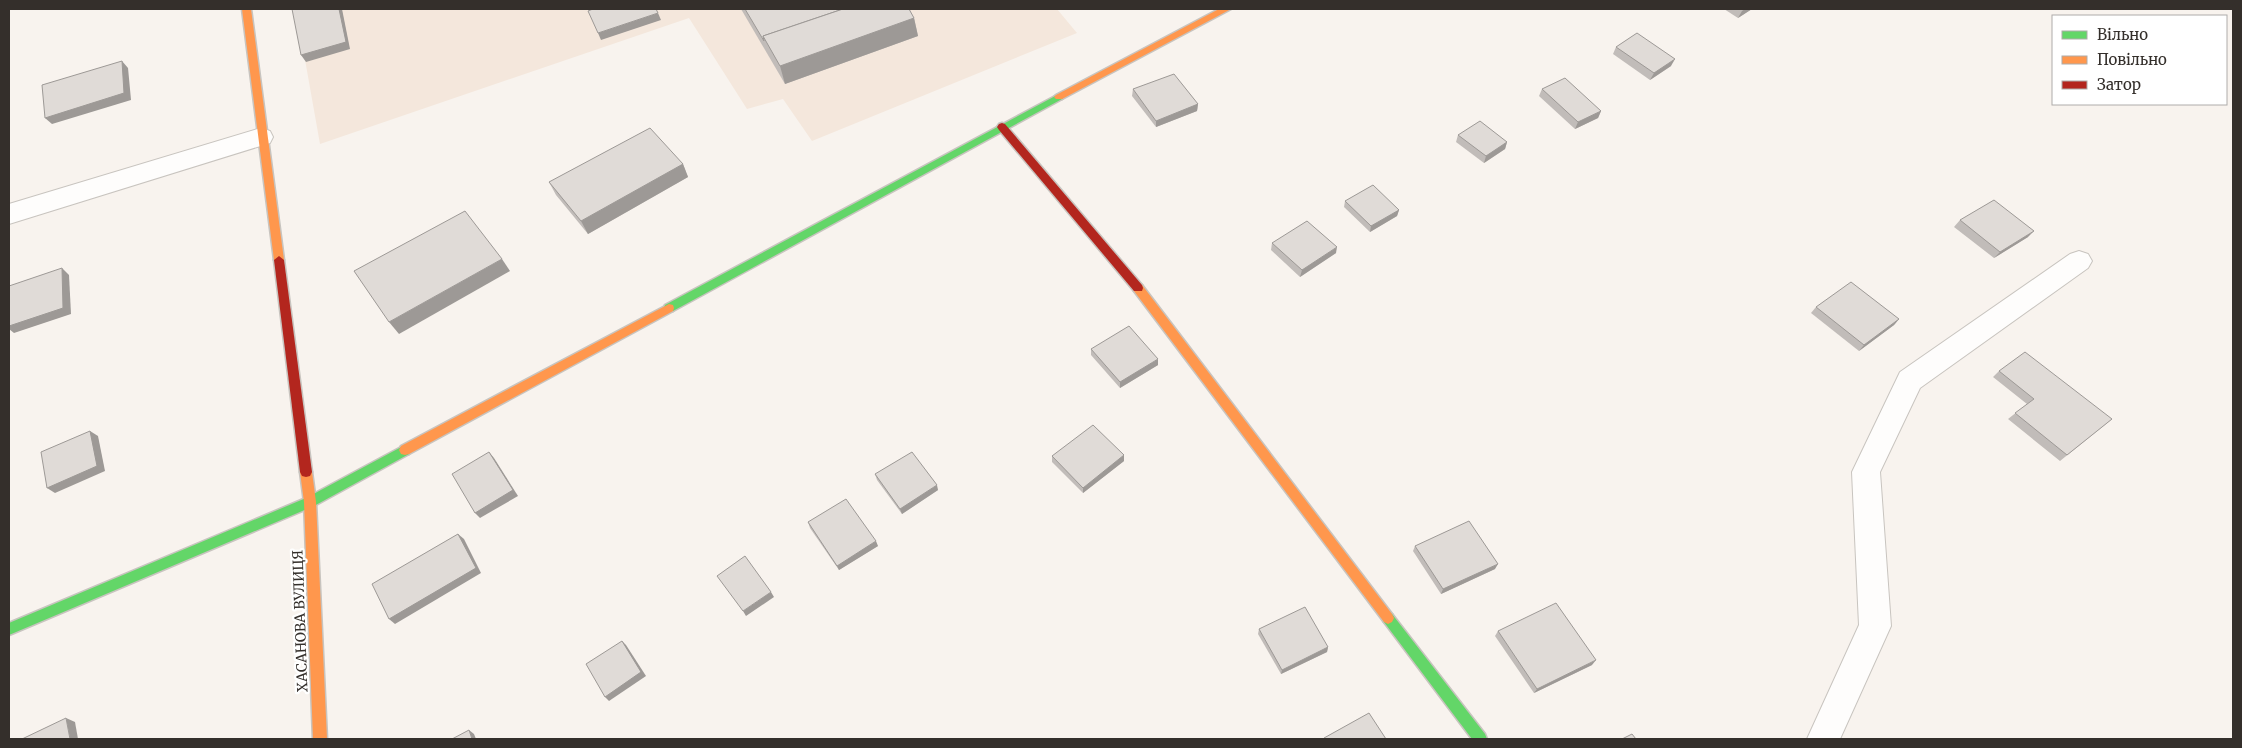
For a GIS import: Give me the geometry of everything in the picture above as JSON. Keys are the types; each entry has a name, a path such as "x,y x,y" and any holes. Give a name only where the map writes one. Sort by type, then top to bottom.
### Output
{"street":[{"name":"ХАСАНОВА ВУЛИЦЯ","path":"246,9 261,137 310,502 320,739"},
{"path":"9,629 310,502 1002,127 1226,9"},
{"path":"1002,127 1117,261 1480,739"},
{"path":"9,214 261,137"},
{"path":"1823,739 1875,626 1866,472 1910,380 2079,261"}],"shaded area":[{"path":"296,9 1057,9 1077,33 812,141 783,99 747,109 689,18 320,144"}],"building":[{"path":"292,9 339,9 346,42 301,55"},
{"path":"593,9 656,9 658,13 598,33 588,11"},
{"path":"745,9 843,9 763,36 764,41"},
{"path":"843,9 909,9 914,18 780,66 763,36"},
{"path":"1637,33 1675,59 1654,73 1616,47"},
{"path":"122,61 124,93 45,118 42,85"},
{"path":"1174,74 1198,104 1156,121 1133,89"},
{"path":"1565,78 1601,111 1578,122 1542,89"},
{"path":"1480,121 1507,142 1486,156 1458,135"},
{"path":"650,128 683,164 581,221 549,182"},
{"path":"1373,185 1399,210 1371,226 1345,201"},
{"path":"1994,200 2034,231 2000,252 1960,220"},
{"path":"465,211 502,259 389,322 354,271"},
{"path":"1307,221 1337,247 1302,270 1272,243"},
{"path":"62,268 63,308 9,326 9,286"},
{"path":"1851,282 1899,319 1864,345 1816,307"},
{"path":"1129,326 1158,359 1120,382 1091,349"},
{"path":"2025,352 2112,419 2067,455 2015,413 2034,399 1999,371"},
{"path":"1093,425 1124,455 1083,488 1052,456"},
{"path":"90,431 97,466 47,488 41,452"},
{"path":"489,452 513,490 475,513 452,474"},
{"path":"912,452 937,485 900,509 875,474"},
{"path":"846,499 876,541 837,566 808,522"},
{"path":"1469,521 1498,564 1443,589 1415,546"},
{"path":"458,534 476,568 389,619 372,584"},
{"path":"745,556 771,592 743,611 717,576"},
{"path":"1556,603 1596,660 1537,689 1498,631"},
{"path":"1305,607 1328,647 1282,670 1259,629"},
{"path":"622,641 641,672 605,697 586,664"},
{"path":"1369,713 1386,739 1324,738"},
{"path":"66,718 70,739 22,739"},
{"path":"469,730 472,739 452,739"},
{"path":"1632,734 1636,739 1622,739"}],"traffic: fast":[{"path":"669,308 1059,97"},
{"path":"9,629 310,502 405,450"},
{"path":"1388,618 1480,739"}],"traffic: slow":[{"path":"246,9 279,260"},
{"path":"1059,97 1226,9"},
{"path":"1138,288 1388,618"},
{"path":"405,450 669,308"},
{"path":"306,472 310,502 320,739"}],"traffic: jam":[{"path":"1002,127 1138,288"},
{"path":"279,260 306,472"}]}
